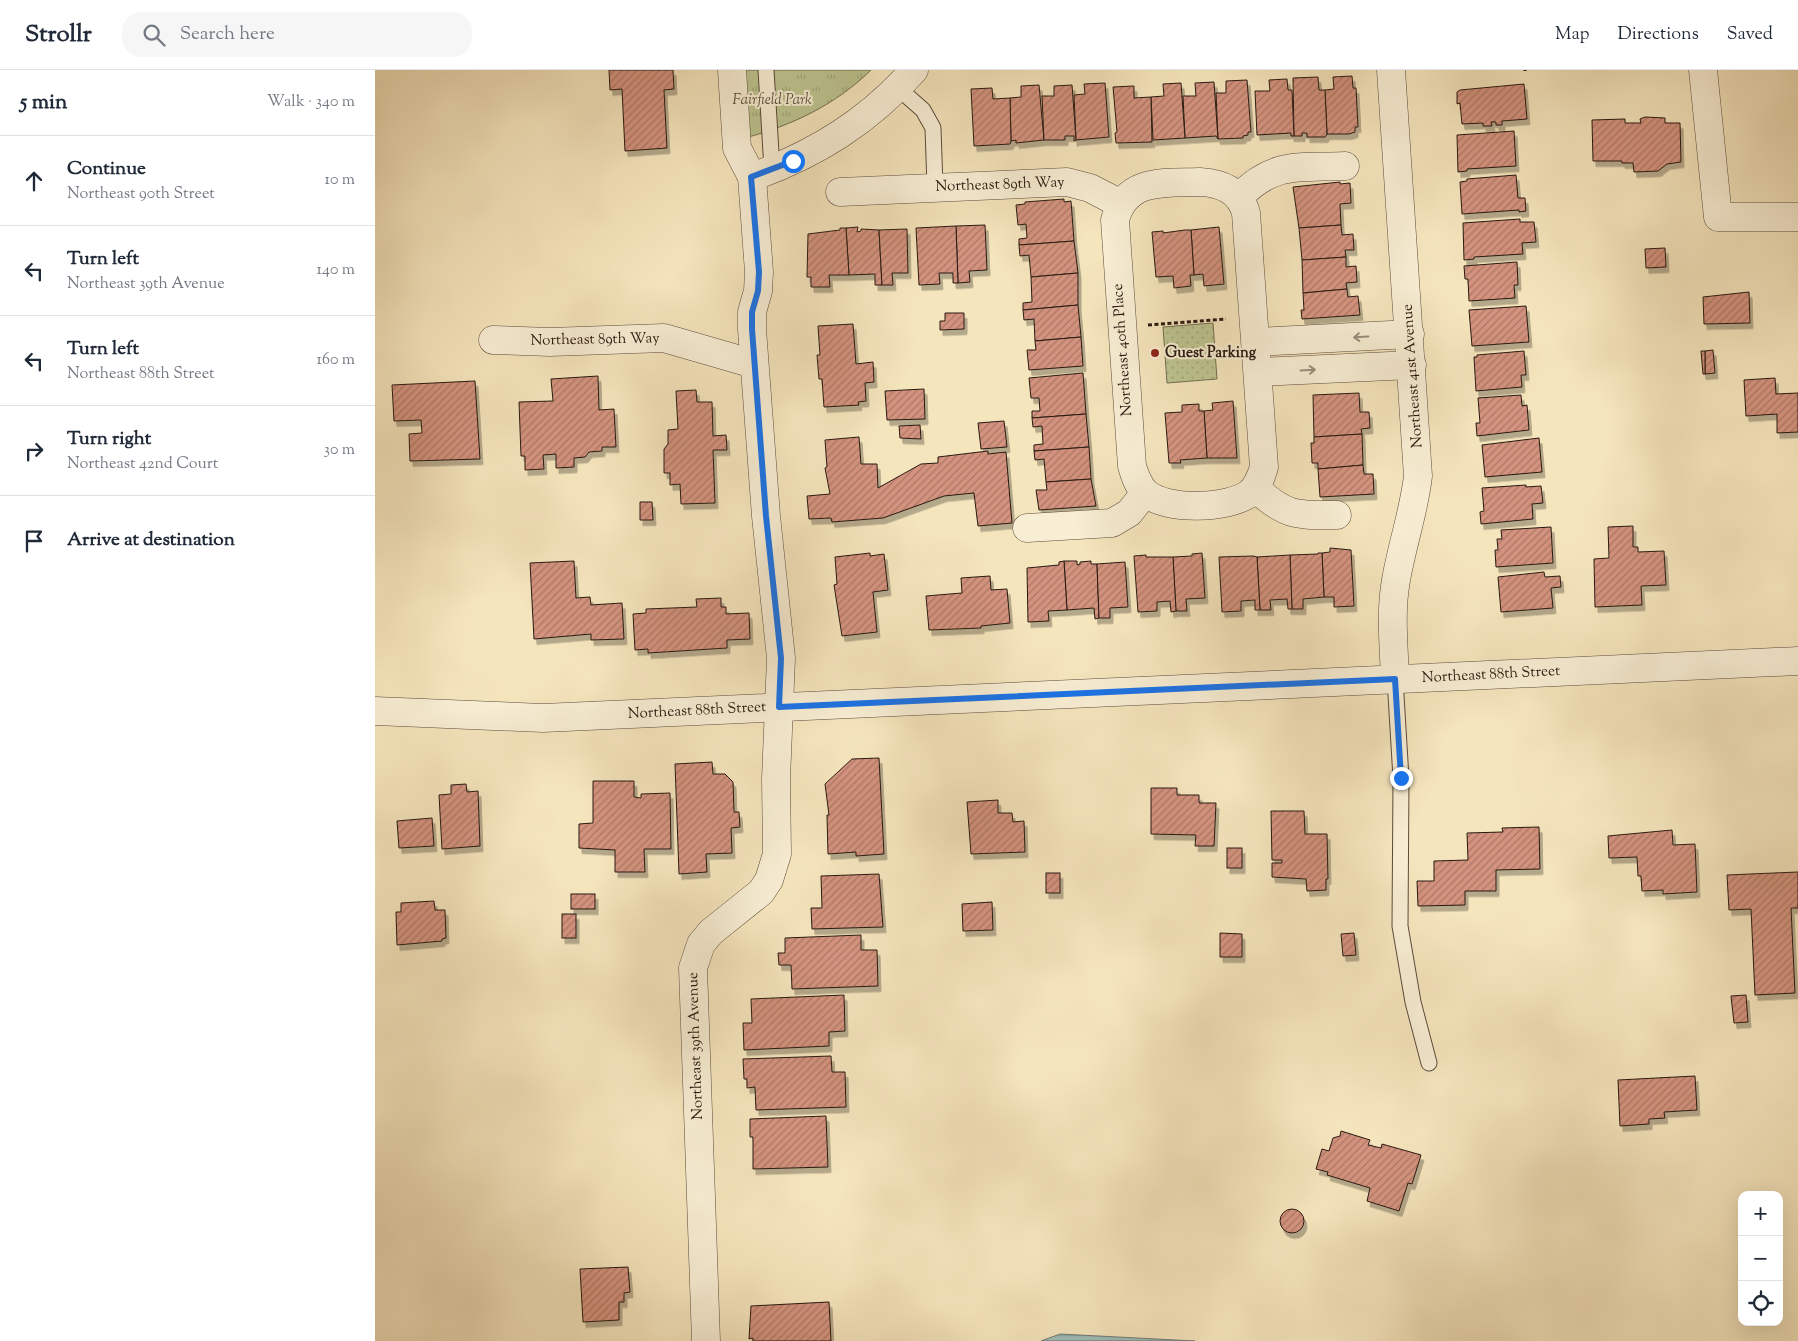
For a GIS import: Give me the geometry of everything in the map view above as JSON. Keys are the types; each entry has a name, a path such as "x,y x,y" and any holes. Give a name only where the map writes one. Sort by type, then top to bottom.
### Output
{"street":[{"name":"Northeast 39th Avenue","path":"706,1341 693,968 701,944 711,932 761,892 774,868 779,840 776,779 781,658 766,516 754,364 752,312 758,291 762,173 737,148 731,70"},
{"name":"Northeast 41st Avenue","path":"1391,70 1419,476 1396,580 1393,603 1395,679"},
{"path":"1703,70 1718,217 1798,216"},
{"path":"762,173 826,144 864,119 906,79"},
{"path":"1239,197 1260,177 1277,170 1345,166"},
{"name":"Northeast 89th Way","path":"840,192 1067,182 1090,188 1121,204"},
{"path":"1027,528 1112,523 1129,513 1145,493 1163,503 1212,504 1240,498 1255,488 1261,477 1265,456 1248,224 1244,205 1239,197 1225,187 1209,182 1159,184 1140,188 1130,194 1121,204"},
{"name":"Northeast 40th Place","path":"1121,204 1115,220 1115,230 1131,456 1135,476 1145,493"},
{"path":"1257,342 1410,334"},
{"name":"Northeast 89th Way","path":"493,340 550,342 664,338 754,364"},
{"path":"1259,372 1412,365"},
{"path":"1255,488 1278,508 1288,513 1337,515"},
{"name":"Northeast 88th Street","path":"375,712 543,718 1798,661"}],"lane":[{"path":"762,173 766,70"},
{"path":"906,79 933,128 935,187"},
{"path":"1395,679 1401,778 1399,926 1413,1002 1429,1062"}],"path":[{"path":"1147,325 1227,318"}],"green space":[{"name":"Fairfield Park","path":"739,70 871,70 843,94 813,112 780,127 745,138"},
{"path":"1213,323 1217,379 1167,383 1163,327"}],"water":[{"path":"1060,1334 1195,1341 1041,1341"}],"building":[{"path":"609,70 673,70 674,89 664,90 667,148 625,151 622,89 610,90"},
{"path":"1352,76 1353,88 1356,88 1358,127 1355,127 1355,132 1349,134 1327,134 1325,90 1334,89 1333,77"},
{"path":"1318,77 1319,90 1325,90 1327,134 1325,137 1307,137 1307,133 1302,133 1302,136 1294,136 1293,78"},
{"path":"1287,79 1288,90 1292,90 1294,136 1291,136 1291,133 1257,135 1255,91 1270,91 1269,80"},
{"path":"1247,80 1251,132 1248,132 1248,135 1243,136 1243,138 1218,139 1216,93 1226,93 1226,81"},
{"path":"1214,82 1218,139 1216,136 1185,138 1183,96 1196,96 1195,83"},
{"path":"1105,83 1109,137 1076,140 1074,95 1085,94 1084,84"},
{"path":"1181,83 1185,138 1153,140 1151,97 1164,96 1163,84"},
{"path":"1524,84 1527,119 1502,121 1502,125 1496,125 1496,122 1491,122 1492,126 1483,126 1483,123 1462,124 1460,103 1457,104 1457,92 1460,90"},
{"path":"1039,85 1044,140 1016,143 1016,140 1011,141 1010,98 1021,97 1021,86"},
{"path":"1072,85 1076,140 1074,141 1074,136 1065,136 1065,140 1044,140 1042,96 1054,96 1054,86"},
{"path":"1134,86 1134,98 1151,97 1152,142 1116,143 1115,133 1117,132 1113,87"},
{"path":"992,88 993,99 1010,98 1011,141 1010,144 974,146 971,89"},
{"path":"1645,117 1665,118 1665,123 1680,123 1681,162 1667,164 1658,171 1634,172 1633,163 1593,161 1592,120 1625,119 1625,123 1641,123 1640,119"},
{"path":"1514,131 1516,166 1467,169 1467,171 1458,172 1457,135"},
{"path":"1516,175 1518,198 1525,198 1526,211 1462,214 1460,182 1467,181 1467,179"},
{"path":"1340,182 1340,184 1350,183 1351,203 1340,204 1341,225 1299,228 1293,187"},
{"path":"1064,199 1064,202 1071,201 1074,241 1019,245 1019,239 1027,238 1026,224 1018,225 1016,205 1025,204 1025,202"},
{"path":"1520,219 1520,222 1534,222 1536,242 1522,243 1523,254 1474,257 1474,259 1464,260 1463,223"},
{"path":"985,225 987,270 969,271 970,282 958,283 956,226"},
{"path":"1341,225 1342,235 1353,234 1354,250 1345,250 1346,257 1302,260 1299,228"},
{"path":"956,226 958,283 953,283 953,273 939,273 940,284 919,285 916,228"},
{"path":"858,227 857,232 861,231 861,229 879,230 882,285 875,285 875,274 849,275 846,228"},
{"path":"1219,227 1224,284 1204,286 1203,274 1194,275 1191,230"},
{"path":"840,228 846,228 849,275 829,275 830,287 811,287 811,277 807,277 808,234 840,230"},
{"path":"907,229 908,273 892,273 893,285 882,285 879,230"},
{"path":"1191,230 1194,275 1190,275 1191,286 1174,288 1173,276 1156,277 1152,232 1163,231 1163,233"},
{"path":"1074,241 1078,273 1031,277 1029,255 1020,256 1019,245"},
{"path":"1665,248 1666,267 1646,268 1645,249"},
{"path":"1346,257 1346,267 1356,266 1357,282 1346,283 1347,289 1303,293 1302,260"},
{"path":"1517,262 1518,285 1514,285 1515,298 1469,301 1468,279 1465,279 1464,266"},
{"path":"1078,273 1078,305 1023,310 1023,303 1032,302 1031,277"},
{"path":"1347,289 1348,297 1358,296 1360,315 1302,319 1301,310 1304,310 1303,293"},
{"path":"1749,292 1750,323 1704,324 1703,297"},
{"path":"1078,305 1081,337 1035,341 1034,319 1024,320 1023,310"},
{"path":"1526,306 1529,342 1472,346 1469,310"},
{"path":"945,313 964,313 964,329 940,330 940,321 945,321"},
{"path":"853,324 856,364 873,362 874,382 865,383 866,401 858,402 859,405 824,407 822,379 819,379 817,355 820,355 818,326"},
{"path":"1081,337 1083,366 1029,370 1027,350 1036,350 1035,341"},
{"path":"1713,350 1715,373 1705,374 1705,351"},
{"path":"1524,351 1526,375 1521,375 1522,387 1476,391 1474,357 1477,357 1477,355"},
{"path":"1701,351 1705,351 1705,374 1703,374"},
{"path":"1083,373 1086,414 1032,418 1032,411 1040,411 1039,398 1031,398 1029,378"},
{"path":"598,376 599,410 614,409 616,447 602,447 602,451 589,452 585,457 574,458 574,467 556,468 556,454 543,455 544,469 525,470 525,456 521,456 519,402 553,401 551,379"},
{"path":"1775,378 1776,394 1798,393 1798,432 1777,433 1777,414 1746,416 1744,380"},
{"path":"475,381 480,459 410,461 409,434 422,433 421,420 394,421 392,385"},
{"path":"924,389 925,419 887,420 885,391"},
{"path":"696,390 697,402 712,402 713,436 726,435 727,450 713,450 715,503 681,504 680,484 670,485 670,473 664,473 664,449 668,444 668,430 678,429 676,391"},
{"path":"1359,393 1360,412 1369,412 1370,428 1361,429 1362,434 1314,437 1313,395"},
{"path":"1521,395 1522,406 1527,405 1529,430 1477,436 1476,423 1480,423 1478,398"},
{"path":"1233,401 1237,458 1207,458 1204,411 1213,410 1212,403"},
{"path":"1199,404 1199,411 1204,411 1207,458 1180,460 1181,463 1169,463 1165,413 1182,412 1182,405"},
{"path":"1086,414 1089,447 1034,451 1034,445 1043,444 1042,426 1033,427 1032,418"},
{"path":"1004,421 1007,447 981,449 978,423"},
{"path":"920,425 921,439 900,438 899,426"},
{"path":"1362,434 1363,465 1318,469 1318,463 1312,463 1311,443 1314,443 1314,437"},
{"path":"859,437 861,464 877,464 878,488 921,464 938,463 938,457 988,451 988,454 1006,452 1012,523 978,526 974,493 944,496 883,518 832,522 831,518 809,519 807,496 830,494 825,468 827,467 825,440"},
{"path":"1539,438 1542,472 1485,477 1482,445"},
{"path":"1089,447 1091,479 1046,482 1044,459 1035,460 1034,451"},
{"path":"1363,465 1364,474 1373,474 1374,494 1320,497 1318,469"},
{"path":"1091,479 1096,506 1039,510 1036,490 1047,490 1046,482"},
{"path":"1526,485 1526,487 1541,486 1543,503 1532,504 1533,519 1481,524 1480,512 1484,511 1482,488"},
{"path":"640,502 652,502 653,520 640,520"},
{"path":"1633,526 1633,547 1638,547 1638,552 1664,551 1666,585 1641,586 1642,605 1595,607 1594,559 1609,558 1608,527"},
{"path":"1551,527 1553,563 1496,567 1495,550 1498,550 1497,539 1502,539 1501,530"},
{"path":"1330,548 1351,550 1354,606 1334,607 1334,597 1324,597 1322,553 1330,552"},
{"path":"870,553 870,556 884,554 888,590 873,592 877,632 842,636 834,585 837,584 835,557"},
{"path":"1202,553 1205,598 1186,599 1187,611 1176,611 1173,557 1192,556 1192,554"},
{"path":"1322,553 1324,597 1303,599 1303,609 1292,609 1290,555"},
{"path":"1146,555 1146,557 1173,557 1176,611 1171,612 1170,601 1157,602 1157,611 1138,612 1134,556"},
{"path":"1290,555 1292,609 1288,609 1287,599 1270,600 1271,610 1260,610 1257,557"},
{"path":"1219,557 1257,557 1260,610 1255,610 1255,600 1241,601 1241,611 1222,612"},
{"path":"574,561 576,598 590,597 591,605 622,603 624,639 591,640 591,634 534,639 530,563"},
{"path":"1064,561 1077,561 1077,565 1080,562 1091,561 1091,564 1097,564 1099,618 1095,619 1094,608 1067,610"},
{"path":"1064,561 1067,610 1048,611 1049,621 1028,622 1027,568 1059,565 1059,562"},
{"path":"1125,562 1128,607 1110,608 1110,618 1099,618 1097,564"},
{"path":"1544,572 1545,577 1560,576 1561,587 1551,588 1553,608 1501,612 1498,577"},
{"path":"990,576 991,590 1007,589 1010,623 981,626 981,628 929,630 926,596 962,593 961,578"},
{"path":"721,598 721,607 726,607 726,614 749,613 750,639 727,640 727,648 648,653 648,649 635,650 633,614 646,613 646,609 697,607 696,599"},
{"path":"879,758 884,854 856,856 856,852 828,854 827,815 829,815 825,784 852,759"},
{"path":"712,762 713,774 725,774 733,782 734,812 739,812 740,827 731,828 732,853 706,854 707,872 679,874 675,764"},
{"path":"593,781 634,781 634,797 641,798 641,794 670,793 671,849 644,849 645,872 615,872 615,850 579,848 579,824 593,823"},
{"path":"466,784 467,792 478,791 480,846 442,849 439,795 451,794 451,785"},
{"path":"1151,788 1177,788 1177,795 1199,795 1199,803 1216,803 1214,846 1195,846 1196,835 1151,834"},
{"path":"998,800 998,813 1012,813 1013,822 1024,821 1025,852 971,854 967,802"},
{"path":"1271,811 1304,811 1305,834 1327,834 1328,879 1326,879 1326,890 1307,891 1306,879 1272,877 1272,863 1282,863 1282,860 1272,860"},
{"path":"432,818 434,846 399,848 397,821"},
{"path":"1539,827 1540,869 1496,870 1496,891 1465,891 1465,905 1418,906 1417,881 1434,881 1434,861 1468,860 1467,833 1503,832 1502,828"},
{"path":"1672,830 1673,845 1695,844 1697,892 1663,894 1663,890 1642,891 1641,876 1638,876 1637,857 1609,858 1608,836"},
{"path":"1227,848 1242,848 1242,868 1227,868"},
{"path":"1798,872 1798,908 1791,908 1795,993 1755,995 1751,909 1729,910 1727,875"},
{"path":"1046,873 1060,873 1060,893 1046,893"},
{"path":"879,874 883,927 812,929 811,908 822,908 821,876"},
{"path":"571,894 595,894 595,909 571,909"},
{"path":"434,901 435,910 445,910 446,938 442,939 442,941 397,945 396,912 401,912 401,903"},
{"path":"992,902 993,930 963,931 962,904"},
{"path":"562,914 576,914 576,938 562,938"},
{"path":"1220,933 1242,934 1242,957 1220,957"},
{"path":"1354,933 1356,955 1343,956 1341,934"},
{"path":"861,935 861,950 877,950 878,986 792,989 791,965 779,965 778,953 785,953 785,938"},
{"path":"844,995 845,1031 829,1032 829,1046 744,1050 743,1023 752,1023 751,999"},
{"path":"1746,995 1748,1022 1734,1023 1731,996"},
{"path":"831,1056 832,1072 845,1072 846,1107 756,1110 755,1087 747,1088 747,1079 744,1079 743,1059"},
{"path":"1695,1076 1697,1110 1664,1112 1665,1118 1649,1119 1649,1124 1620,1126 1618,1080"},
{"path":"826,1116 828,1167 753,1169 753,1137 750,1137 750,1119"},
{"path":"1341,1131 1370,1140 1368,1145 1381,1148 1382,1144 1421,1155 1412,1184 1408,1183 1399,1211 1367,1201 1370,1188 1327,1175 1328,1172 1316,1169 1322,1149 1329,1151 1333,1138 1340,1136"},
{"path":"1292,1209 1300,1213 1304,1221 1300,1229 1292,1233 1284,1229 1280,1221 1284,1213"},
{"path":"628,1267 630,1292 624,1293 624,1302 619,1302 619,1320 583,1322 580,1269"},
{"path":"829,1302 831,1341 753,1341 753,1338 749,1339 751,1306"}],"place":[{"name":"Guest Parking","path":"1155,353"}],"route":[{"path":"793,161 751,177 759,272 758,291 752,312 752,329 766,516 781,658 779,707 1395,679 1401,778"}]}
